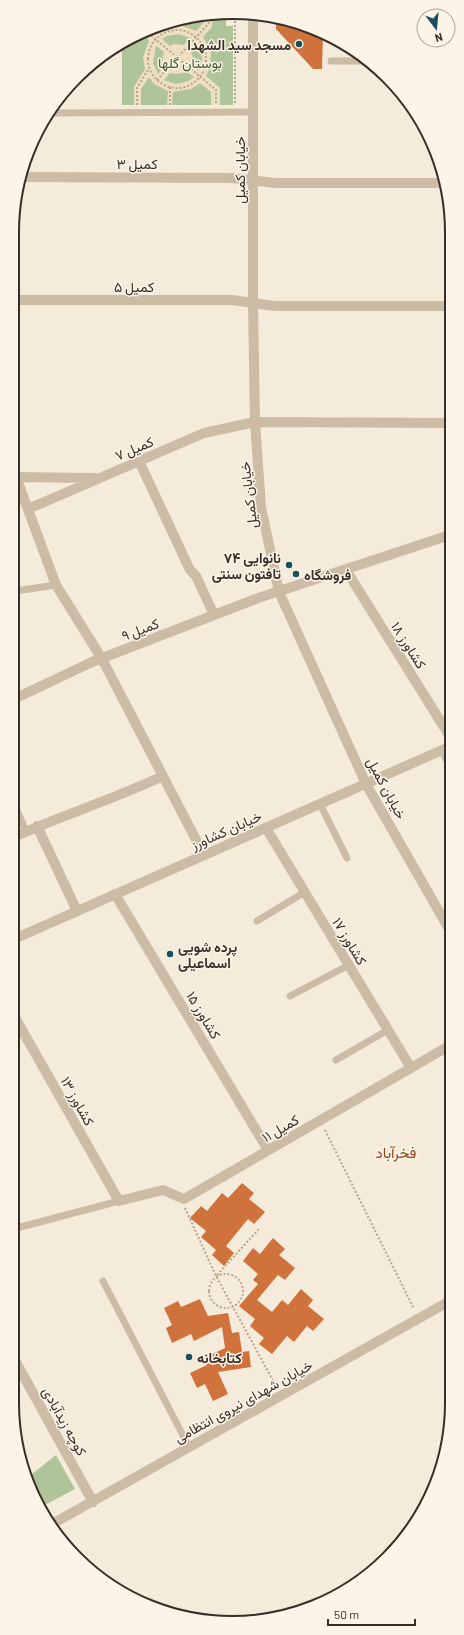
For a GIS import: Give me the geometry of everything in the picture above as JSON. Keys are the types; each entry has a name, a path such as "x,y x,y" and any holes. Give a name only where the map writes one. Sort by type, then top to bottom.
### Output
{"street":[{"name":"خیابان کمیل","path":"253,20 253,303 255,422 261,507 279,592 366,784 445,922"},
{"name":"کمیل ۳","path":"26,177 232,178 275,183 439,182"},
{"name":"کمیل ۵","path":"19,300 232,300 274,306 445,306"},
{"name":"کمیل ۷","path":"28,509 204,433 255,422 445,423"},
{"path":"139,461 190,570 196,576 214,615"},
{"path":"19,477 100,478"},
{"path":"19,485 56,585 102,659 204,855"},
{"name":"کمیل ۹","path":"19,697 102,659 214,615 445,536"},
{"name":"کشاورز ۱۸","path":"346,570 445,729"},
{"name":"خیابان کشاورز","path":"19,937 445,749"},
{"path":"19,834 60,816 125,793 163,776"},
{"path":"38,826 77,911"},
{"name":"کشاورز ۱۷","path":"266,828 411,1068"},
{"name":"کشاورز ۱۵","path":"115,894 268,1150"},
{"name":"کشاورز ۱۳","path":"19,1025 119,1202"},
{"name":"کمیل ۱۱","path":"184,1199 445,1048"},
{"path":"119,1202 163,1190 184,1199"},
{"name":"خیابان شهدای نیروی انتظامی","path":"56,1522 445,1304"},
{"name":"کوچه زیدآبادی","path":"19,1368 92,1502"}],"lane":[{"path":"331,61 359,61"},
{"path":"56,113 254,112"},
{"path":"19,590 56,585"},
{"path":"320,804 347,858"},
{"path":"19,815 26,831"},
{"path":"257,921 305,892"},
{"path":"290,996 348,965"},
{"path":"336,1060 388,1030"},
{"path":"19,1227 119,1202"},
{"path":"103,1281 189,1447"}],"path":[{"path":"235,19 235,112"},
{"path":"157,80 197,37 209,23 209,20"},
{"path":"137,112 137,88 149,68 149,51 155,39 166,32 177,29 186,30 197,37 206,53 206,66 200,77 189,85 183,87 170,87 157,80 149,68"},
{"path":"150,35 216,90 216,112"},
{"path":"169,112 170,87"},
{"path":"320,1120 418,1319"},
{"path":"184,1199 184,1207 216,1276 282,1396"},
{"path":"216,1276 229,1274 237,1277 242,1284 242,1297 233,1306 221,1308 211,1301 208,1293 209,1285 216,1276 259,1229"}],"green space":[{"name":"بوستان گلها","path":"226,19 226,26 233,26 233,105 122,105 122,50 150,35 190,23"},
{"path":"56,1455 75,1489 45,1505 31,1475"}],"shaded area":[{"path":"212,20 212,27 203,37 211,52 210,67 206,76 220,88 220,105 211,105 211,92 200,83 191,89 173,92 172,105 167,105 168,91 154,84 149,77 141,89 141,105 134,105 134,87 145,69 143,57 149,40 146,37 181,25 196,31 205,21","holes":["179,34 190,38 184,45 174,44 170,46 162,39 167,36","197,43 200,48 202,59 199,71 192,65 193,60 191,50","156,46 164,52 162,62 164,66 158,74 153,63","187,72 194,77 188,81 176,84 164,80 170,73 176,74"]}],"building":[{"path":"276,23 300,30 323,39 322,69 313,69 276,29"},
{"path":"242,1183 254,1193 249,1199 265,1212 254,1224 248,1219 226,1246 234,1253 224,1266 212,1255 216,1250 201,1237 206,1231 190,1218 201,1206 207,1211 222,1193 228,1198"},
{"path":"273,1238 285,1249 279,1255 295,1268 285,1280 278,1275 257,1300 272,1312 282,1300 288,1305 301,1289 313,1300 308,1306 324,1319 313,1331 307,1326 294,1342 287,1336 272,1354 259,1344 264,1338 250,1326 255,1319 239,1306 258,1284 253,1280 258,1274 243,1261 253,1248 260,1254"},
{"path":"200,1299 208,1316 228,1313 232,1333 239,1332 242,1352 249,1351 251,1367 218,1372 228,1394 213,1401 205,1384 197,1388 190,1373 207,1365 204,1358 225,1348 222,1327 194,1341 191,1334 172,1343 166,1328 172,1325 164,1308 178,1301 181,1307"}],"place":[{"name":"مسجد سید الشهدا","path":"299,44"},
{"name":"نانوایی ۷۴ تافتون سنتی","path":"289,565"},
{"name":"فروشگاه","path":"296,574"},
{"name":"پرده شویی اسماعیلی","path":"170,954"},
{"name":"کتابخانه","path":"189,1357"}],"district":[{"name":"فخرآباد","path":"396,1152"}]}
